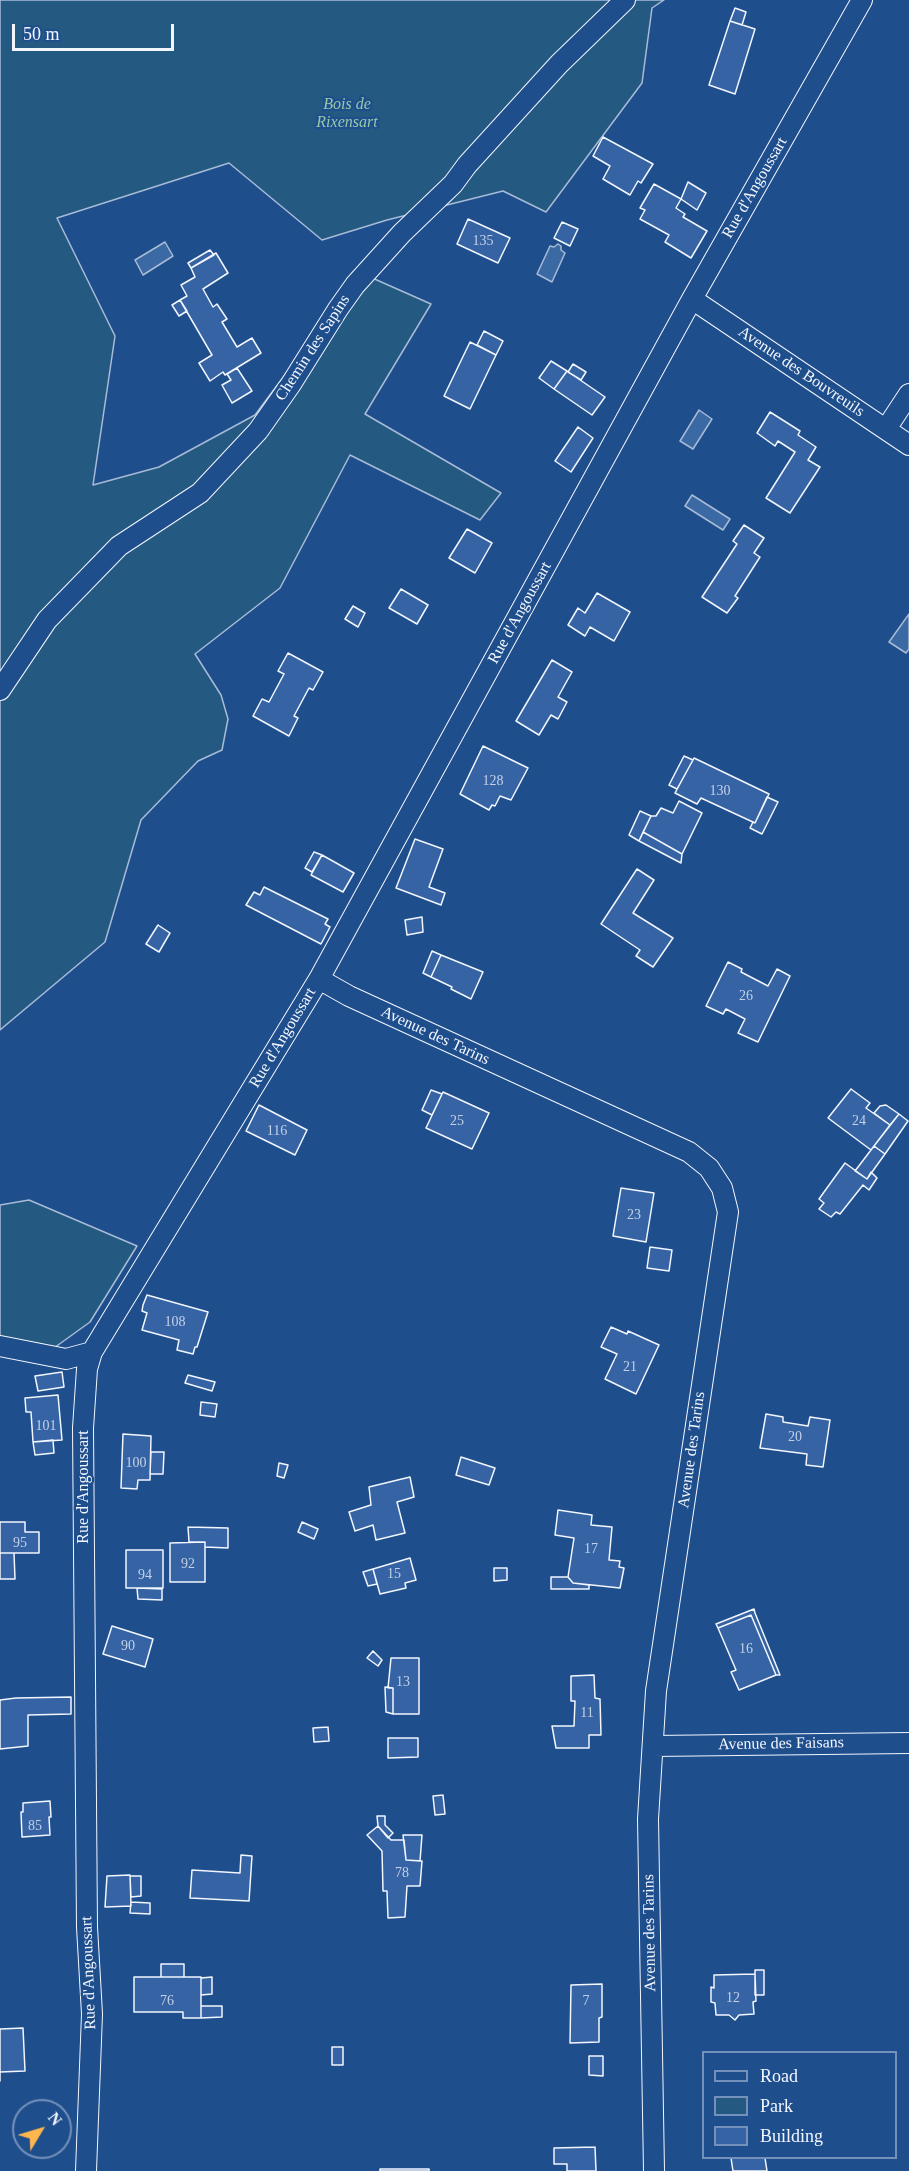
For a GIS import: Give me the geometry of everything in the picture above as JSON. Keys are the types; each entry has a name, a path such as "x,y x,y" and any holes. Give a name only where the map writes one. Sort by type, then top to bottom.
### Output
{"street":[{"name":"Chemin des Sapins","path":"0,690 47,621 119,546 200,493 258,431 355,285 402,233 453,184 467,165 559,64 625,0"},
{"name":"Rue d'Angoussart","path":"86,2171 92,2014 87,1927 84,1428 87,1368 92,1352 319,979 692,299 862,0"},
{"name":"Avenue des Bouvreuils","path":"692,299 909,445"},
{"path":"886,429 909,394"},
{"name":"Avenue des Tarins","path":"319,979 348,996 689,1152 709,1168 722,1188 728,1212 656,1691 648,1819 654,2171"},
{"path":"0,1346 66,1359 92,1352"},
{"name":"Avenue des Faisans","path":"653,1746 909,1743"}],"green space":[{"name":"Bois de Rixensart","path":"0,0 664,0 652,8 642,83 546,212 503,191 387,220 322,240 229,163 57,218 115,336 93,485 159,467 255,415 361,273 431,304 365,414 501,493 480,520 350,455 280,588 195,654 221,695 228,719 222,750 198,761 141,820 105,942 0,1030"},
{"path":"29,1200 137,1246 90,1322 47,1353 0,1355 0,1205"}],"shaded area":[{"path":"165,242 173,256 143,275 135,260"},
{"path":"558,244 565,253 552,282 537,274 550,246 554,247"},
{"path":"699,410 712,419 693,449 680,441"},
{"path":"692,495 730,519 723,530 685,506"},
{"path":"909,614 909,649 906,653 889,642"}],"building":[{"path":"735,8 746,12 742,25 730,21"},
{"path":"730,21 755,29 735,94 709,85"},
{"path":"603,137 653,164 641,183 638,181 630,195 603,179 610,166 593,156"},
{"path":"688,182 706,193 697,210 681,199"},
{"path":"654,184 681,199 676,208 685,214 683,217 707,231 691,258 665,242 669,235 640,219 645,210 640,208"},
{"path":"468,219 510,238 498,263 457,244"},
{"path":"562,222 578,229 570,246 554,238"},
{"path":"210,250 214,255 191,268 188,263"},
{"path":"216,253 228,273 203,289 213,307 217,304 227,319 222,322 237,347 252,338 261,353 225,375 223,372 210,381 199,363 212,355 180,300 187,296 181,285 195,277 191,268"},
{"path":"180,300 187,311 179,316 172,305"},
{"path":"484,331 503,341 496,355 477,345"},
{"path":"470,342 496,355 470,409 444,396"},
{"path":"551,361 567,371 554,389 539,378"},
{"path":"573,364 586,372 581,380 568,372"},
{"path":"237,368 252,391 232,403 222,385 231,380 227,374"},
{"path":"567,371 605,397 592,415 554,389"},
{"path":"770,412 800,431 798,435 816,447 808,460 820,467 790,513 766,498 795,452 778,441 775,446 757,433"},
{"path":"578,427 593,438 571,472 555,461"},
{"path":"744,525 764,538 754,553 760,557 735,596 738,598 727,613 702,597 737,544 733,541"},
{"path":"467,529 492,543 475,573 449,558"},
{"path":"401,589 428,605 417,624 389,608"},
{"path":"597,593 630,612 614,641 590,627 585,636 568,625 578,608 585,613"},
{"path":"353,606 365,613 358,627 345,619"},
{"path":"288,653 323,672 313,690 309,688 294,716 298,718 289,736 253,716 262,699 269,702 284,674 278,671"},
{"path":"552,660 572,672 558,697 567,702 558,719 551,715 539,735 516,721"},
{"path":"483,746 528,768 511,800 500,796 495,806 492,805 489,810 460,794"},
{"path":"684,756 693,760 677,789 669,785"},
{"path":"694,758 769,794 755,823 701,798 697,804 675,793"},
{"path":"767,797 778,802 762,834 750,828 753,822 755,823"},
{"path":"679,801 702,813 682,854 643,832 651,816 656,816 661,808 673,813"},
{"path":"640,811 651,816 639,841 629,835"},
{"path":"643,832 682,854 681,863 639,841"},
{"path":"415,839 443,849 429,887 445,893 441,905 396,888"},
{"path":"314,852 322,855 312,872 305,868"},
{"path":"322,855 354,873 343,892 311,875"},
{"path":"637,869 654,880 633,913 673,938 653,967 636,956 640,950 601,924"},
{"path":"264,887 328,919 325,924 330,927 321,944 246,905 254,892 260,895"},
{"path":"422,917 423,932 407,935 405,920"},
{"path":"158,925 170,933 159,952 146,944"},
{"path":"432,951 441,955 431,977 423,973"},
{"path":"441,955 483,972 471,999 431,977"},
{"path":"728,962 742,969 741,972 768,986 777,969 790,976 758,1042 738,1033 745,1019 726,1009 723,1014 706,1006"},
{"path":"851,1089 870,1103 866,1108 890,1125 871,1150 828,1118"},
{"path":"431,1090 442,1094 432,1115 422,1110"},
{"path":"443,1092 489,1113 472,1149 426,1128"},
{"path":"259,1105 307,1130 295,1155 246,1131"},
{"path":"886,1105 899,1114 890,1125 874,1113 880,1106"},
{"path":"899,1114 908,1121 885,1154 874,1146"},
{"path":"874,1146 885,1154 867,1179 855,1171"},
{"path":"845,1163 867,1179 871,1172 877,1178 869,1190 863,1185 840,1214 836,1212 831,1217 819,1209 824,1203 819,1199"},
{"path":"621,1188 654,1193 646,1242 613,1236"},
{"path":"650,1247 672,1250 669,1271 647,1268"},
{"path":"147,1295 208,1312 193,1354 177,1350 179,1340 142,1330 147,1313 142,1311"},
{"path":"611,1327 627,1334 628,1331 659,1345 636,1394 605,1379 617,1354 601,1347"},
{"path":"62,1372 64,1387 38,1391 35,1376"},
{"path":"188,1375 215,1382 212,1391 185,1383"},
{"path":"58,1395 62,1440 33,1442 31,1412 26,1412 25,1398"},
{"path":"201,1402 217,1404 215,1417 200,1415"},
{"path":"766,1414 783,1417 783,1422 808,1426 810,1417 830,1420 823,1467 806,1465 807,1454 760,1448"},
{"path":"123,1434 151,1436 150,1480 138,1480 137,1489 121,1488"},
{"path":"53,1440 54,1453 35,1455 33,1442"},
{"path":"151,1452 164,1452 163,1474 150,1474"},
{"path":"461,1457 495,1468 489,1485 456,1475"},
{"path":"279,1463 288,1465 284,1478 277,1476"},
{"path":"410,1477 414,1497 397,1502 405,1533 376,1540 373,1525 355,1531 349,1512 371,1505 369,1487"},
{"path":"558,1510 592,1515 591,1525 612,1527 609,1560 620,1561 619,1567 624,1568 620,1588 573,1583 568,1577 574,1538 555,1535"},
{"path":"0,1522 25,1522 25,1532 39,1532 39,1553 0,1553"},
{"path":"302,1522 318,1529 314,1539 298,1532"},
{"path":"188,1527 228,1528 228,1548 205,1547 205,1542 189,1542"},
{"path":"205,1542 205,1582 170,1582 170,1543"},
{"path":"126,1550 163,1550 163,1588 126,1588"},
{"path":"0,1553 14,1553 15,1579 0,1579"},
{"path":"410,1558 416,1580 405,1583 406,1588 380,1594 373,1569"},
{"path":"494,1568 507,1568 507,1580 494,1581"},
{"path":"373,1569 377,1584 368,1586 363,1572"},
{"path":"551,1577 568,1577 573,1583 589,1585 589,1589 551,1589"},
{"path":"137,1588 162,1589 162,1600 138,1599"},
{"path":"754,1609 780,1675 776,1675 751,1615 718,1628 716,1624"},
{"path":"751,1615 776,1675 739,1690 731,1672 736,1670 718,1628"},
{"path":"112,1626 153,1639 145,1667 103,1654"},
{"path":"373,1651 382,1660 378,1666 367,1658"},
{"path":"391,1658 419,1658 419,1714 393,1714 393,1688 388,1688"},
{"path":"594,1675 595,1698 600,1699 601,1735 589,1735 589,1748 556,1748 552,1726 574,1726 575,1701 571,1701 571,1676"},
{"path":"385,1687 393,1688 393,1714 386,1712"},
{"path":"71,1697 71,1714 28,1715 28,1746 0,1749 0,1700"},
{"path":"328,1727 329,1741 314,1742 313,1728"},
{"path":"388,1738 418,1738 418,1757 388,1758"},
{"path":"443,1795 445,1814 435,1815 433,1796"},
{"path":"50,1801 50,1835 22,1837 23,1803"},
{"path":"377,1816 385,1816 385,1825 393,1833 388,1838 378,1826"},
{"path":"378,1826 391,1840 404,1840 406,1860 422,1861 420,1886 407,1886 405,1917 388,1918 387,1891 383,1891 382,1851 367,1835"},
{"path":"403,1835 422,1835 420,1861 406,1860"},
{"path":"241,1855 252,1856 249,1901 190,1898 192,1870 240,1873"},
{"path":"130,1875 131,1906 105,1907 107,1876"},
{"path":"130,1876 141,1876 141,1896 131,1897"},
{"path":"131,1902 150,1903 150,1914 130,1913"},
{"path":"161,1964 184,1964 184,1977 161,1977"},
{"path":"755,1970 764,1970 764,1995 755,1995"},
{"path":"755,1974 754,2014 739,2015 735,2020 729,2015 716,2015 715,2003 711,2002 714,1975"},
{"path":"134,1977 201,1977 201,2018 183,2018 183,2012 134,2012"},
{"path":"212,1977 212,1994 201,1995 201,1978"},
{"path":"602,1984 599,2042 570,2043 571,1985"},
{"path":"201,2006 222,2006 222,2017 201,2018"},
{"path":"23,2028 25,2071 0,2072 0,2029"},
{"path":"332,2047 343,2047 343,2065 332,2065"},
{"path":"589,2056 603,2056 603,2076 589,2075"},
{"path":"595,2147 596,2171 567,2171 567,2164 554,2164 554,2148"},
{"path":"731,2159 765,2159 767,2171 733,2171"},
{"path":"380,2169 429,2169 429,2171 380,2171"}]}
